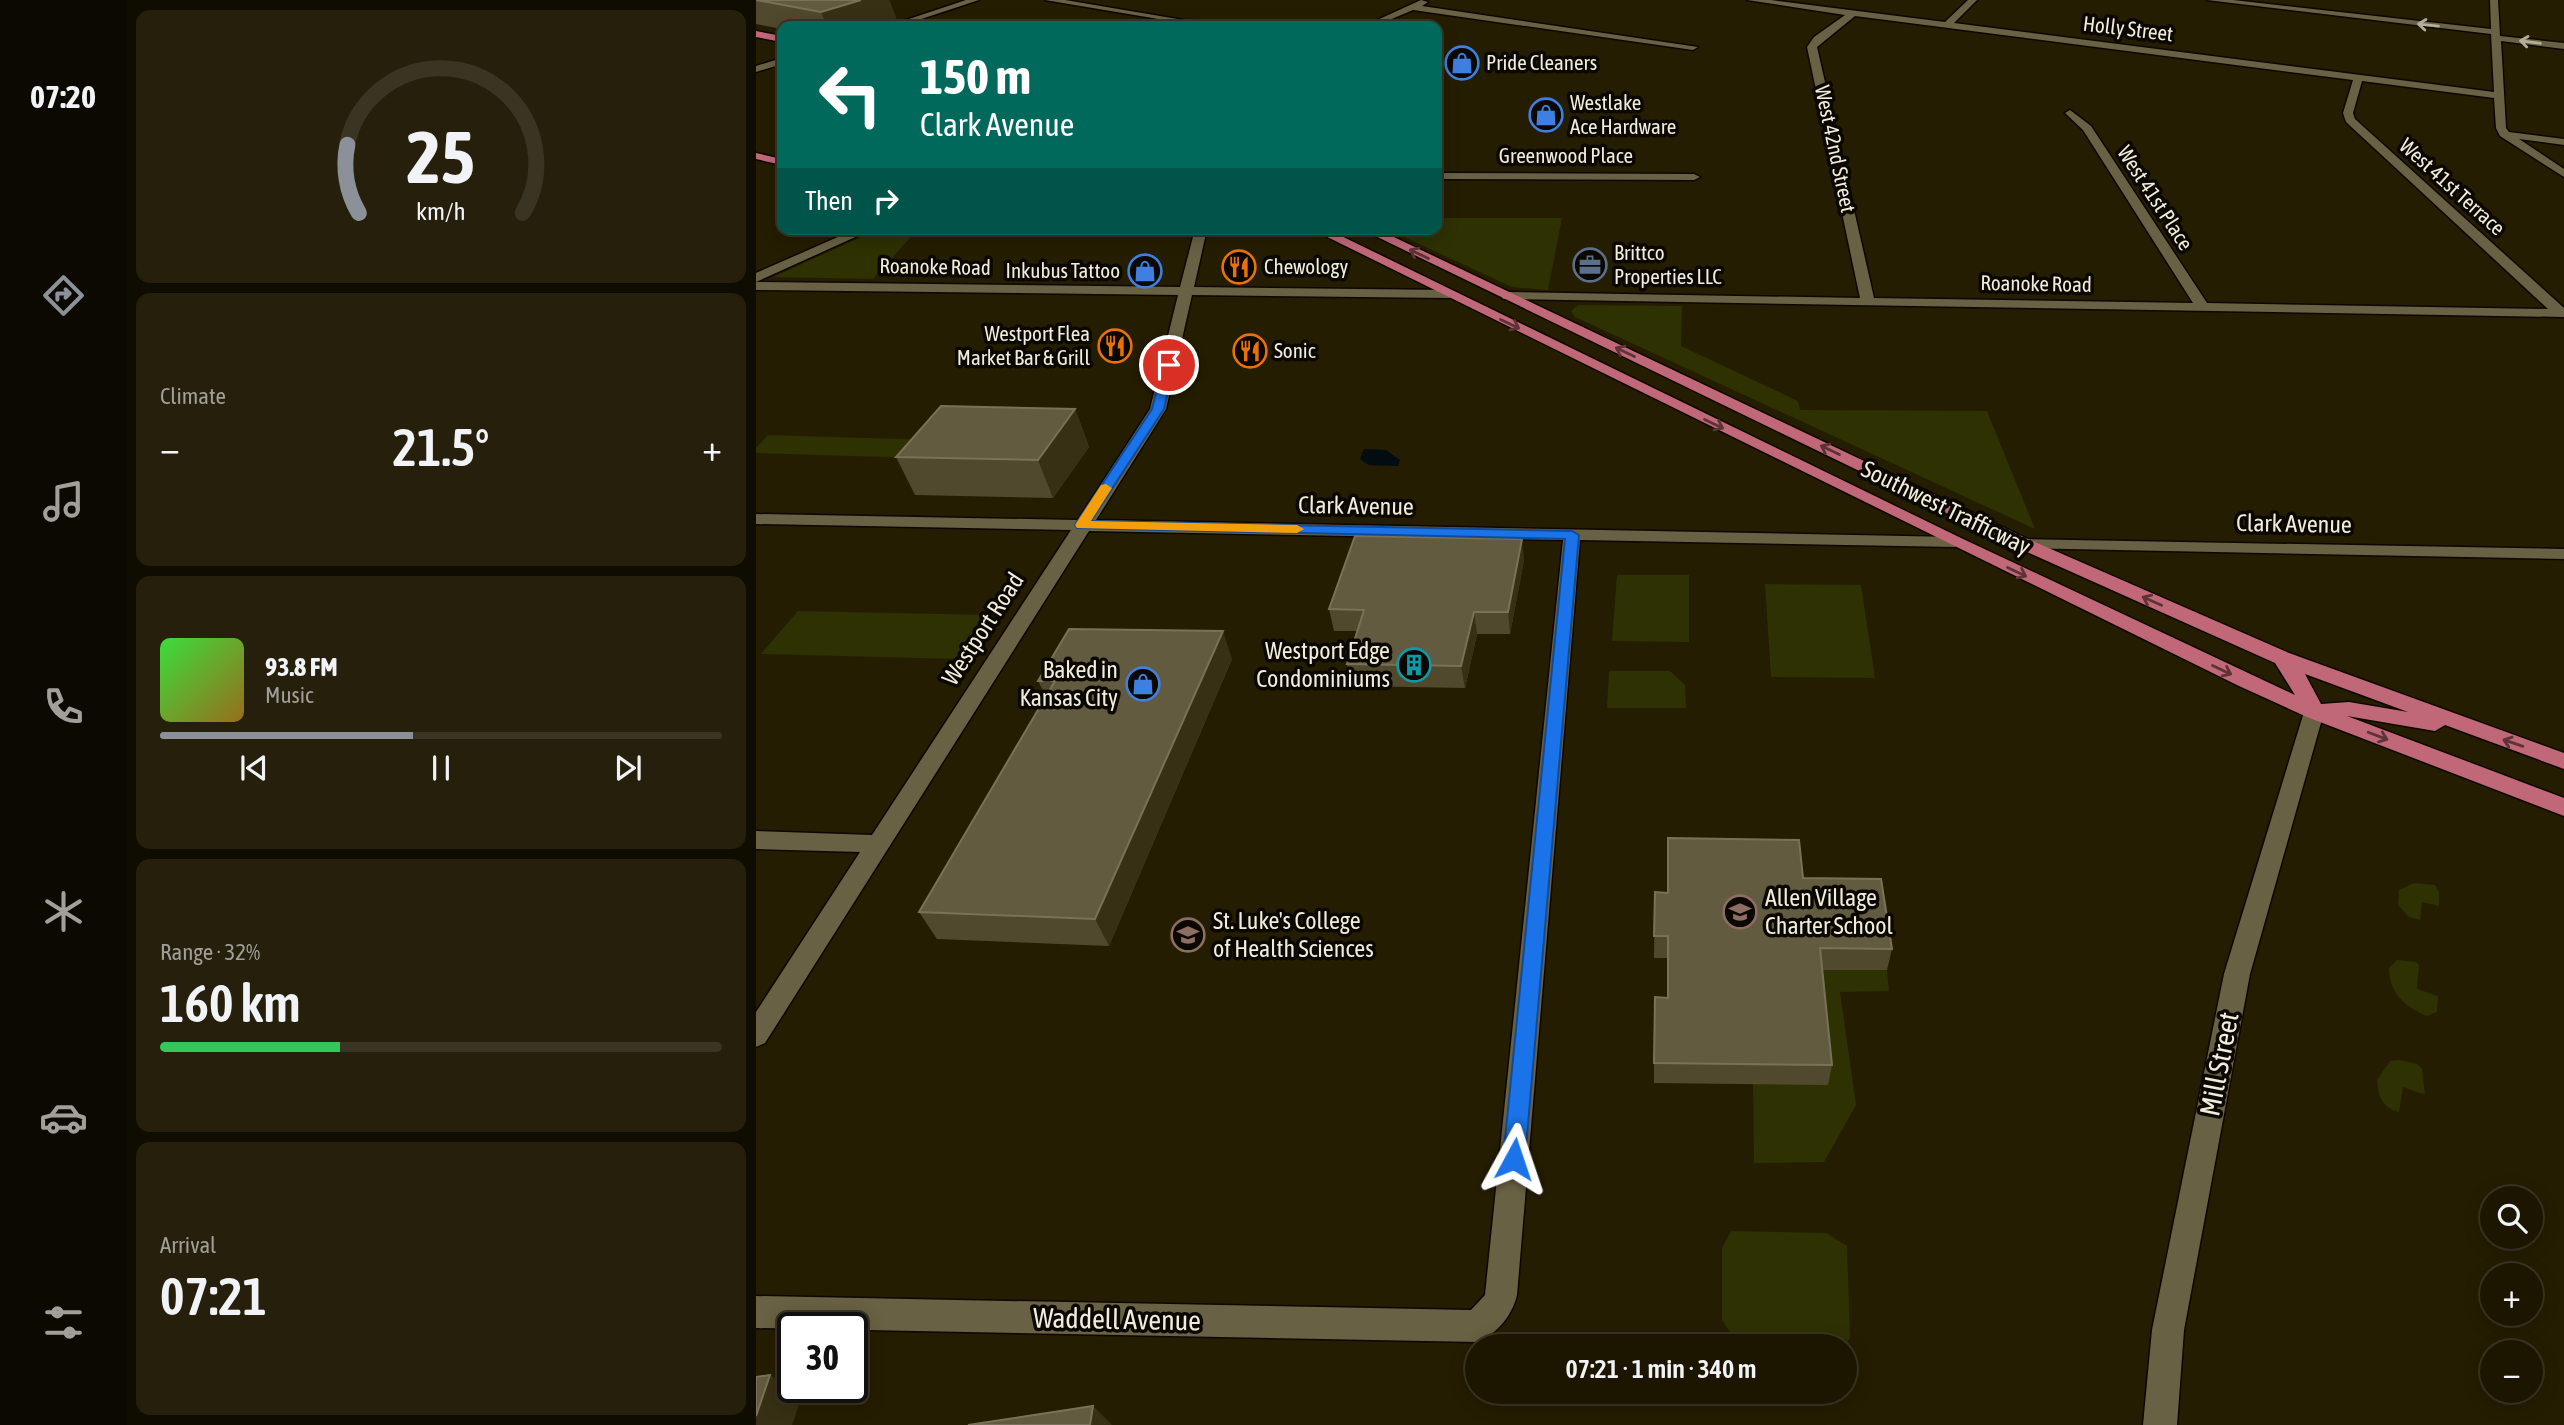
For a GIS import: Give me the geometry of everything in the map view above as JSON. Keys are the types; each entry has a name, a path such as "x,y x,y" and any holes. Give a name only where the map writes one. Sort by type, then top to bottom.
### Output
{"main road":[{"path":"756,34 777,38"},
{"path":"756,156 777,161"},
{"name":"Southwest Trafficway","path":"1329,235 1955,542 2314,712 2564,807"},
{"name":"Southwest Trafficway","path":"1381,235 2024,544 2282,658 2564,761"},
{"path":"2282,658 2297,677 2314,712 2348,709 2423,724 2462,725"}],"street":[{"path":"908,21 975,0"},
{"path":"1049,0 1183,21"},
{"path":"1380,21 1428,0"},
{"name":"Holly Street","path":"1751,0 2500,96"},
{"path":"1947,25 1973,0"},
{"path":"2211,0 2496,35 2564,46"},
{"path":"2494,0 2501,128 2504,134 2564,174"},
{"path":"1412,7 1693,47"},
{"name":"West 42nd Street","path":"1853,13 1817,39 1812,47 1868,303"},
{"path":"756,69 777,63"},
{"name":"West 41st Terrace","path":"2358,78 2348,113 2350,120 2563,313"},
{"name":"West 41st Place","path":"2070,113 2087,128 2203,308"},
{"path":"2504,134 2564,142"},
{"name":"Greenwood Place","path":"1442,176 1694,177"},
{"path":"756,278 853,235"},
{"name":"Westport Road","path":"756,1035 876,844 1158,409 1200,235"},
{"name":"Roanoke Road","path":"756,286 1449,294"},
{"name":"Roanoke Road","path":"1508,296 2563,313"},
{"name":"Clark Avenue","path":"756,519 1955,542"},
{"name":"Waddell Avenue","path":"756,1312 1477,1326 1499,1304 1501,1295 1572,535"},
{"name":"Clark Avenue","path":"2024,544 2564,554"},
{"name":"Mill Street","path":"2160,1425 2168,1330 2236,974 2314,712"},
{"path":"756,840 876,844"}],"green space":[{"path":"1442,218 1562,218 1548,290 1512,287 1400,235 1442,235"},
{"path":"866,235 913,235 873,279 773,277"},
{"path":"1578,305 1682,306 1681,346 1798,401 1800,410 1987,411 2035,529 1575,317 1571,311"},
{"path":"768,435 932,440 920,458 756,453 756,448"},
{"path":"1617,575 1689,575 1689,642 1612,641"},
{"path":"1765,584 1861,585 1875,678 1771,677"},
{"path":"798,611 988,615 957,659 761,654"},
{"path":"1609,671 1670,671 1685,685 1686,708 1607,708"},
{"path":"2414,883 2435,885 2439,892 2439,906 2422,902 2420,920 2409,917 2398,905 2399,890"},
{"path":"2397,960 2416,962 2419,965 2417,989 2438,996 2437,1012 2427,1016 2405,1003 2395,992 2389,968"},
{"path":"1808,970 1887,970 1889,991 1840,992 1856,1105 1824,1162 1754,1163 1753,1084"},
{"path":"2390,1061 2417,1064 2422,1069 2425,1095 2403,1087 2399,1112 2389,1108 2382,1100 2377,1080"},
{"path":"1731,1231 1826,1233 1847,1246 1850,1334 1731,1334 1722,1320 1722,1248"}],"shaded area":[{"path":"1364,449 1386,450 1400,460 1398,466 1369,465 1360,459"}],"building":[{"path":"756,0 861,0 821,12"},
{"path":"941,406 1075,409 1038,460 896,457"},
{"path":"1355,536 1522,539 1508,612 1474,612 1461,666 1347,664 1364,610 1329,609"},
{"path":"1069,629 1223,631 1095,919 919,912 1055,681 1038,681"},
{"name":"Allen Village Charter School","path":"1668,838 1799,840 1803,878 1881,879 1892,949 1820,948 1832,1065 1654,1063 1655,997 1668,998 1668,936 1654,936 1655,892 1668,893"},
{"path":"770,1375 756,1416 756,1377"},
{"path":"1093,1406 1090,1425 968,1425"}],"slow traffic":[{"path":"1106,488 1082,525 1297,529"}],"place":[{"name":"Pride Cleaners","path":"1462,63"},
{"name":"Westlake Ace Hardware","path":"1546,115"},
{"name":"Brittco Properties LLC","path":"1590,265"},
{"name":"Chewology","path":"1239,267"},
{"name":"Inkubus Tattoo","path":"1145,271"},
{"name":"Westport Flea Market Bar & Grill","path":"1115,346"},
{"name":"Sonic","path":"1250,351"},
{"name":"Westport Edge Condominiums","path":"1414,665"},
{"name":"Baked in Kansas City","path":"1143,684"},
{"name":"Allen Village Charter School","path":"1740,912"},
{"name":"St. Luke's College of Health Sciences","path":"1188,935"}],"route":[{"path":"1169,365 1158,409 1082,525 1572,535 1514,1159"}]}
